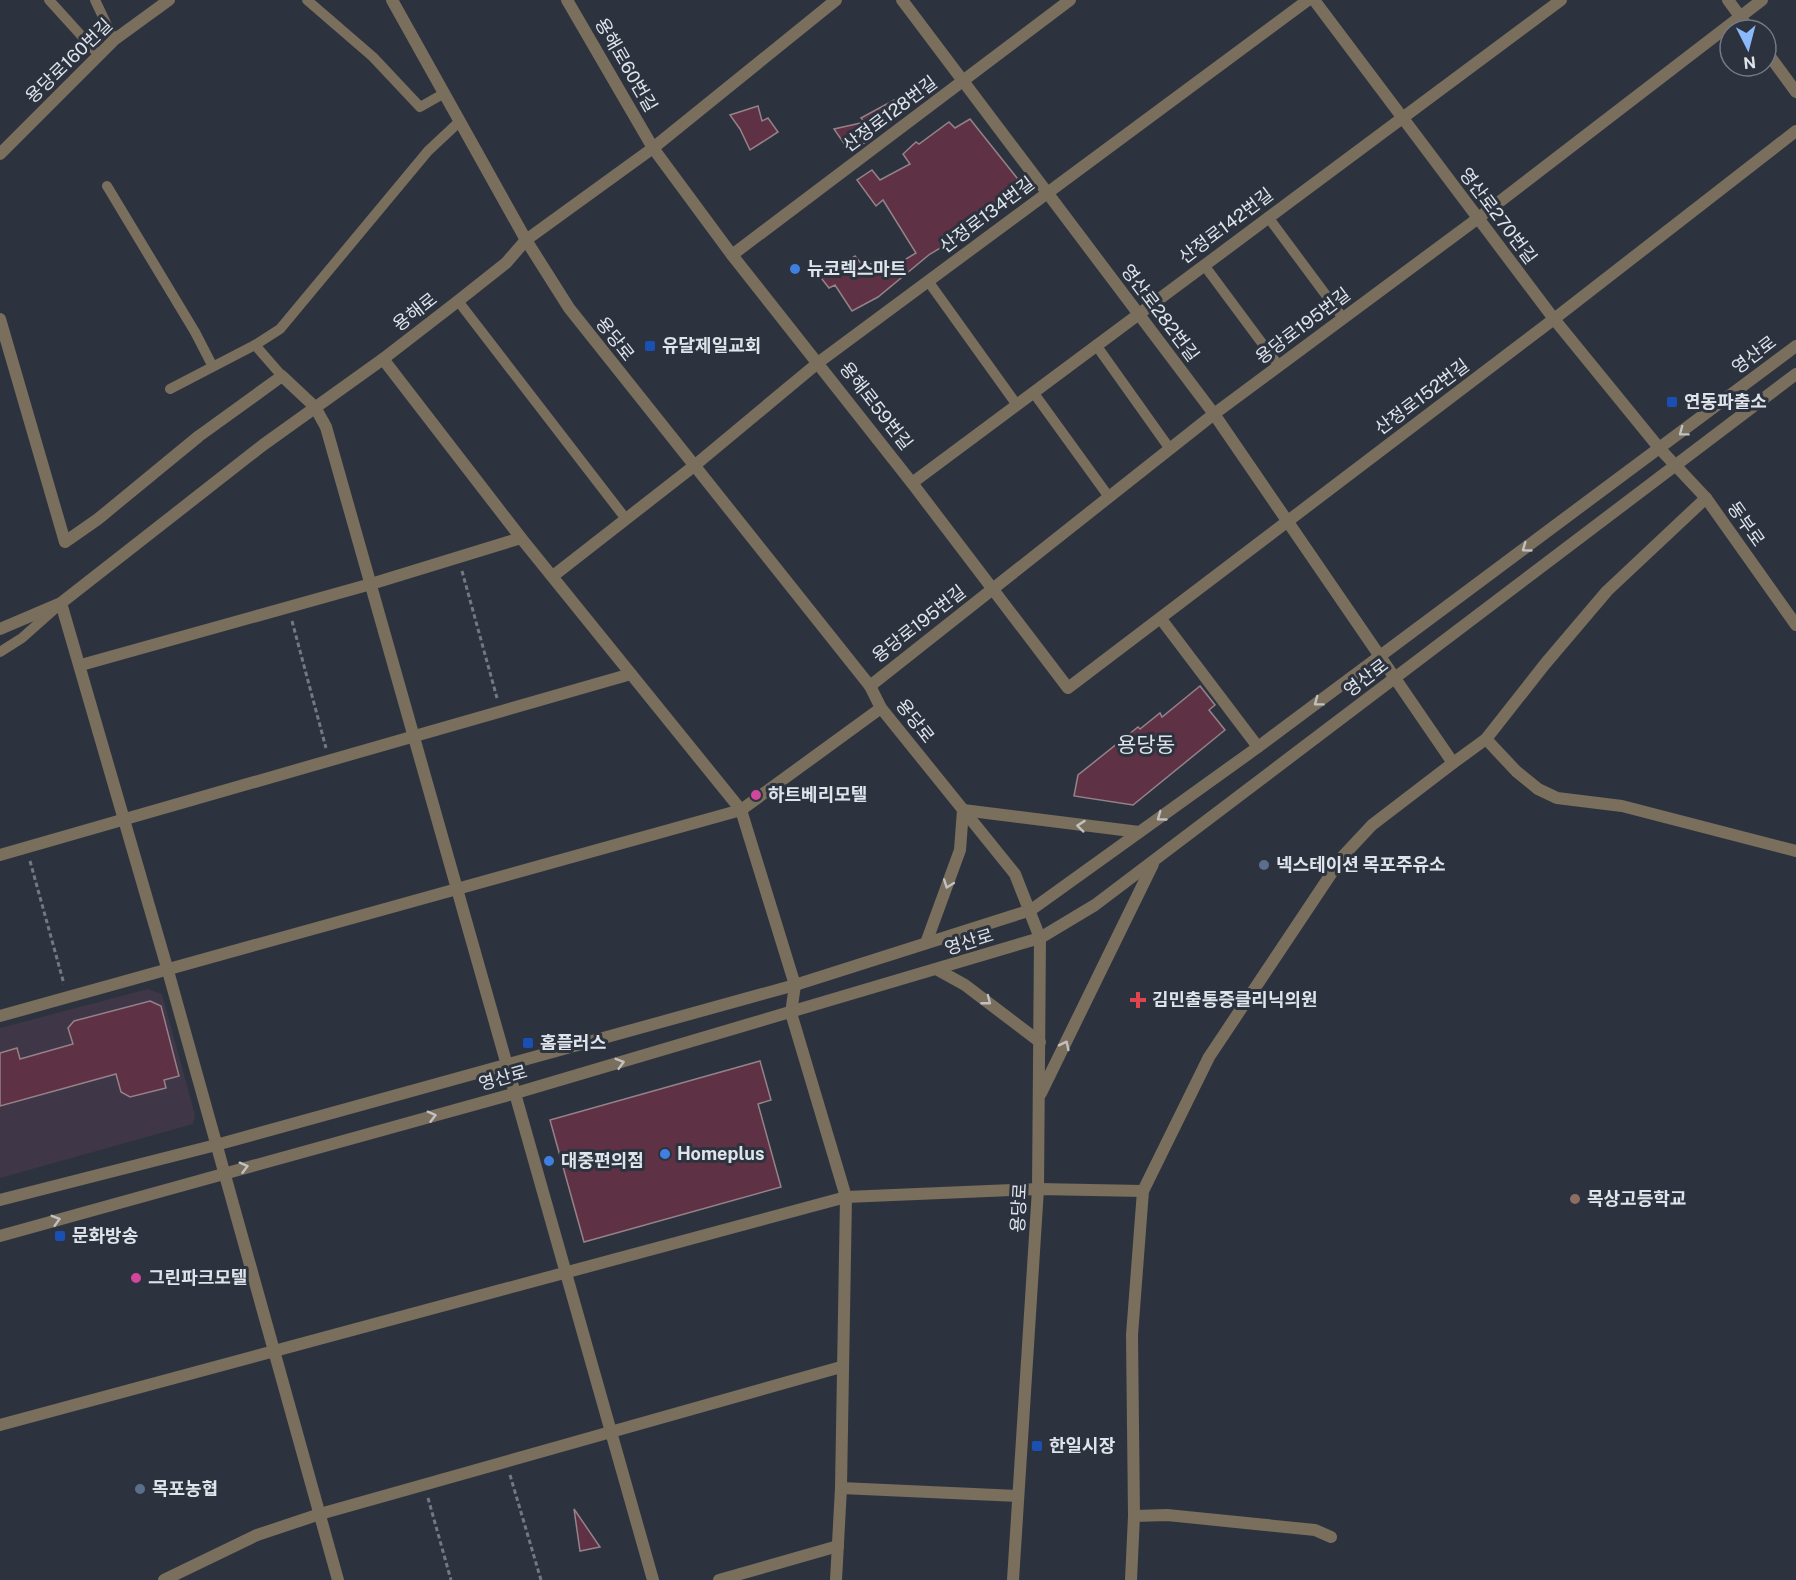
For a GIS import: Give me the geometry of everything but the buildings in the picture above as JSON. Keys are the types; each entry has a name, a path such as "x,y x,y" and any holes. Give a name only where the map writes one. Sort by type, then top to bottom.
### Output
{"street":[{"name":"용당로160번길","path":"0,154 98,54 169,0"},
{"name":"용당로","path":"392,0 443,94 555,287 590,336 870,686 881,708 1015,874 1030,910 1040,938 1038,1189 1014,1580"},
{"name":"용해로60번길","path":"567,0 653,148"},
{"name":"용해로","path":"0,629 61,603 315,407 383,359 458,301 506,263 526,240 653,148 836,0"},
{"name":"영산로282번길","path":"902,0 1214,414 1453,763"},
{"name":"산정로128번길","path":"732,255 1070,0"},
{"name":"산정로134번길","path":"553,576 694,466 819,362 1308,0"},
{"name":"영산로270번길","path":"1314,0 1554,319 1660,449"},
{"name":"산정로142번길","path":"912,483 1561,0"},
{"path":"1728,0 1740,17"},
{"name":"용당로195번길","path":"870,686 1214,414 1477,219 1762,0"},
{"path":"1778,67 1796,92"},
{"name":"산정로152번길","path":"1068,688 1554,319 1796,131"},
{"name":"용해로59번길","path":"653,148 732,255 819,362 1068,688"},
{"path":"0,319 65,542 98,519 199,436 282,376 315,407 326,427 508,1064 564,1273 652,1580"},
{"name":"영산로","path":"0,1200 216,1145 795,985 1030,910 1258,747 1796,346"},
{"path":"383,359 521,538 741,810 795,985 791,1013 846,1197 841,1367 841,1488 836,1580"},
{"name":"영산로","path":"0,1236 516,1093 1040,938 1095,905 1156,860 1796,374"},
{"name":"동부로","path":"1660,449 1706,498 1792,611 1796,625"},
{"path":"1131,1580 1134,1516 1132,1335 1143,1191 1209,1057 1343,856 1372,825 1486,739 1607,591 1706,498"},
{"path":"81,666 371,584 521,538"},
{"path":"61,603 168,971 338,1580"},
{"path":"1161,619 1258,747"},
{"path":"0,855 631,675"},
{"path":"0,1016 458,891 741,810 881,708"},
{"path":"1486,739 1516,771 1538,789 1557,798 1622,806 1796,851"},
{"path":"926,943 960,850 963,810 1139,832"},
{"path":"1039,1097 1156,860"},
{"path":"938,970 966,985 1040,1042"},
{"path":"0,1425 846,1197 1038,1189 1143,1191"},
{"path":"164,1580 257,1535 320,1514 841,1367"},
{"path":"841,1488 1018,1496"},
{"path":"1134,1516 1167,1515 1304,1529 1331,1537"},
{"path":"719,1580 838,1546"}],"lane":[{"path":"49,0 98,54"},
{"path":"95,0 114,40"},
{"path":"307,0 373,57 420,107 443,94"},
{"path":"170,388 255,345 280,329 428,151 459,122"},
{"path":"106,186 195,332 212,365"},
{"path":"1268,217 1343,318"},
{"path":"1204,265 1280,366"},
{"path":"928,281 1017,405"},
{"path":"458,301 626,519"},
{"path":"255,345 282,376"},
{"path":"1096,345 1170,449"},
{"path":"1033,392 1109,497"},
{"path":"0,652 30,631 61,603"}],"path":[{"path":"459,558 501,711"},
{"path":"288,606 330,761"},
{"path":"26,847 68,998"},
{"path":"507,1462 541,1580"},
{"path":"424,1485 451,1580"}],"shaded area":[{"path":"148,989 162,994 195,1115 193,1124 0,1178 0,1028"}],"place":[{"name":"뉴코렉스마트","path":"795,269"},
{"name":"유달제일교회","path":"650,346"},
{"name":"연동파출소","path":"1672,402"},
{"name":"하트베리모텔","path":"756,795"},
{"name":"넥스테이션 목포주유소","path":"1264,865"},
{"name":"김민출통증클리닉의원","path":"1138,1000"},
{"name":"홈플러스","path":"528,1043"},
{"name":"Homeplus","path":"665,1154"},
{"name":"대중편의점","path":"549,1161"},
{"name":"목상고등학교","path":"1575,1199"},
{"name":"문화방송","path":"60,1236"},
{"name":"그린파크모텔","path":"136,1278"},
{"name":"한일시장","path":"1037,1446"},
{"name":"목포농협","path":"140,1489"}],"district":[{"name":"용당동","path":"1146,745"}]}
